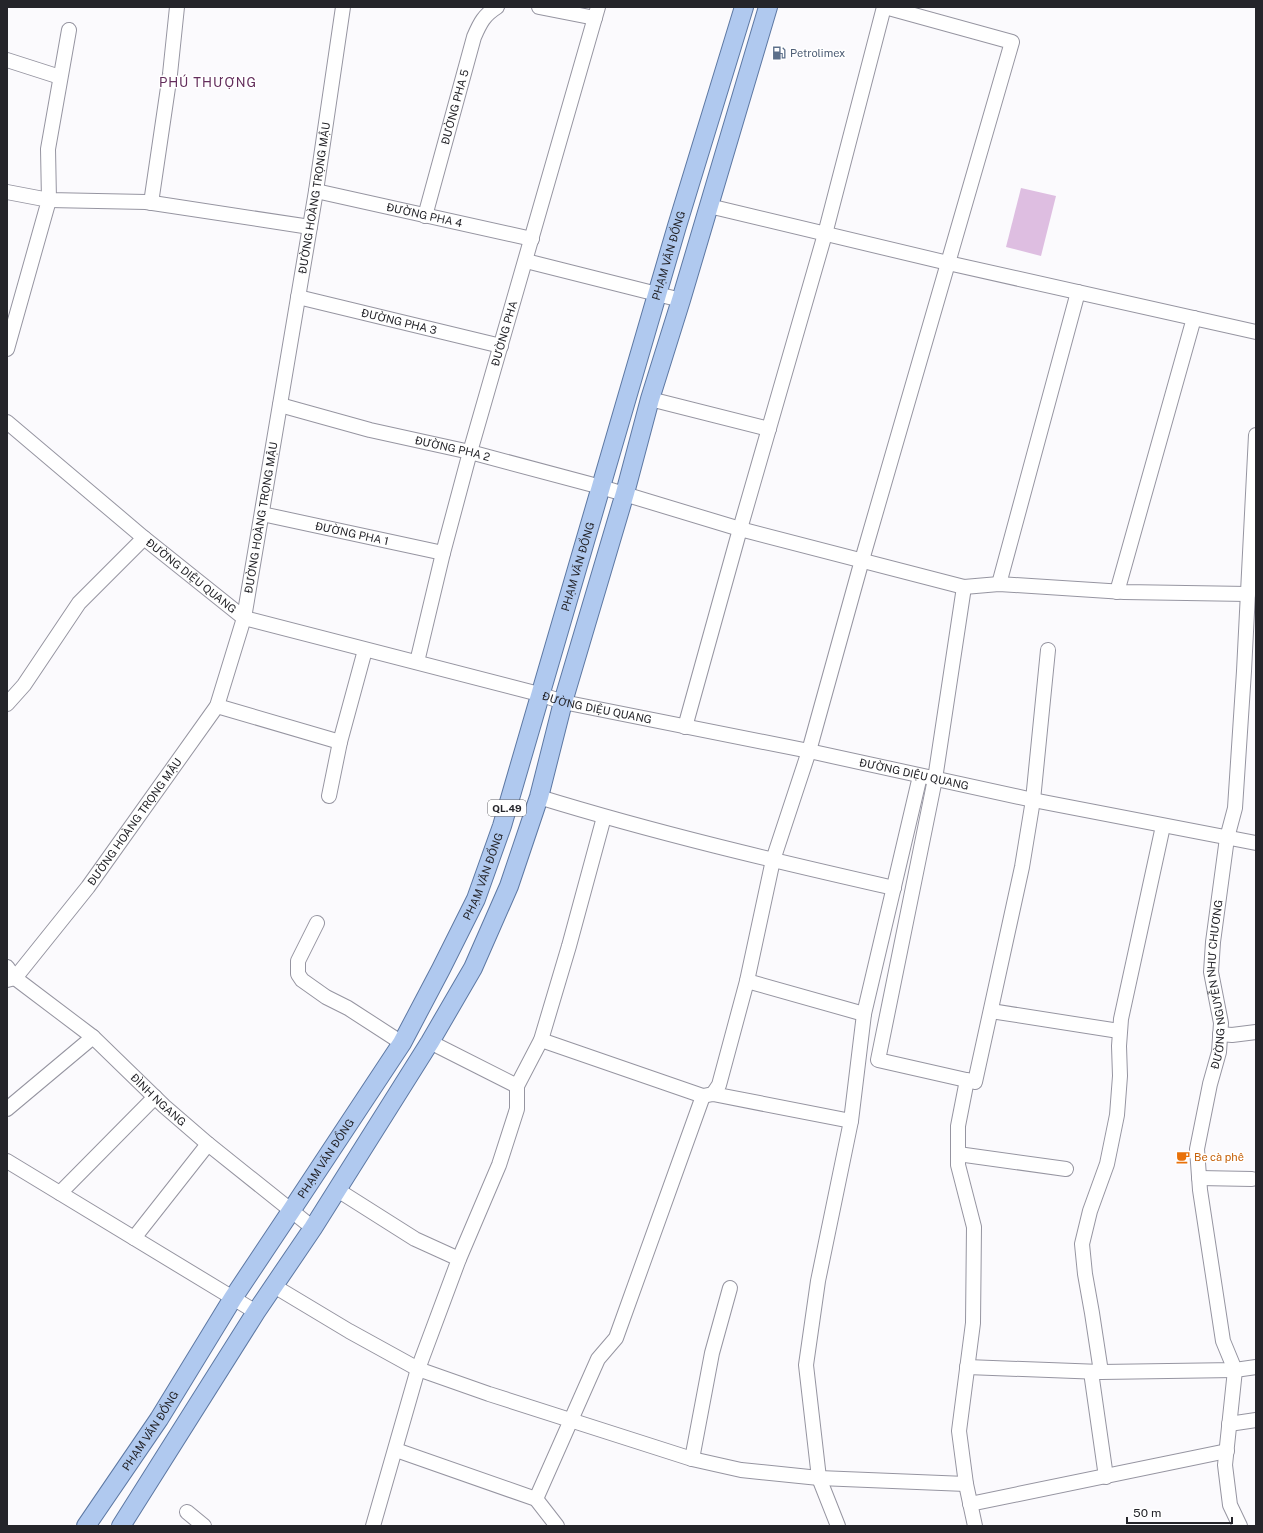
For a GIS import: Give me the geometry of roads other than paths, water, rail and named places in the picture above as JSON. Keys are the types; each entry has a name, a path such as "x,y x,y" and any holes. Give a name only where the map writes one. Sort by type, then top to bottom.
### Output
{"main road":[{"name":"PHẠM VĂN ĐỒNG","path":"86,1526 159,1419 232,1298 402,1043 441,970 476,899 502,826 539,694 657,294 744,7"},
{"name":"QL.49","path":"121,1526 256,1312 313,1228 336,1189 430,1042 473,968 509,886 539,797 563,702 625,493 650,399 682,300 768,7"}],"street":[{"path":"151,203 170,74 177,7"},
{"name":"ĐƯỜNG HOÀNG TRỌNG MẬU","path":"10,975 88,887 217,706 244,618 316,191 343,7"},
{"name":"ĐƯỜNG PHA 5","path":"425,216 474,37 478,27 488,12 497,7"},
{"path":"539,7 597,13"},
{"path":"536,1499 598,1359 616,1338 708,1095 719,1085 747,981 773,860 809,751 862,560 1012,42 885,7 825,234 740,528 685,727"},
{"name":"ĐƯỜNG PHA","path":"417,662 443,553 470,452 597,13"},
{"path":"7,349 48,200 48,149 69,30"},
{"path":"7,60 60,78"},
{"name":"ĐƯỜNG PHA 4","path":"316,191 532,239"},
{"path":"7,192 48,200 151,203 310,227"},
{"path":"709,206 948,263 1256,332"},
{"path":"526,261 682,300"},
{"path":"999,584 1078,292"},
{"name":"ĐƯỜNG PHA 3","path":"298,297 501,346"},
{"path":"1117,592 1194,318"},
{"path":"650,399 769,429"},
{"name":"ĐƯỜNG PHA 2","path":"280,405 370,430 470,452 625,493 740,528 964,587 999,584 1117,592 1248,594"},
{"name":"ĐƯỜNG DIỆU QUANG","path":"7,422 144,538 244,618 539,694 563,702 809,751 1033,800 1256,843"},
{"name":"ĐƯỜNG NGUYỄN NHƯ CHƯƠNG","path":"1240,1526 1230,1505 1225,1465 1235,1370 1223,1341 1196,1149 1219,1052 1221,1023 1211,972 1213,942 1228,838 1235,808 1256,436"},
{"name":"ĐƯỜNG PHA 1","path":"262,514 443,553"},
{"path":"7,704 24,685 78,603 144,538"},
{"path":"964,587 935,779 878,1060 975,1082 1022,867 1033,800 1048,650"},
{"path":"329,796 340,742 365,650"},
{"path":"217,706 340,742"},
{"path":"838,1526 819,1478 806,1366 818,1281 851,1121 864,1014 920,776"},
{"path":"539,797 604,817 773,860 894,888"},
{"path":"373,1526 418,1369 459,1259 499,1165 517,1109 517,1086 541,1040 569,946 604,817"},
{"path":"1106,1477 1082,1244 1090,1211 1107,1164 1117,1115 1120,1076 1119,1031 1164,826"},
{"path":"318,923 298,961 298,974 302,980 326,997 402,1043"},
{"name":"ĐÌNH NGANG","path":"10,975 93,1037 155,1097 208,1144 313,1228"},
{"path":"747,981 864,1014"},
{"path":"991,1011 1119,1031"},
{"path":"1220,1034 1232,1035 1256,1032"},
{"path":"7,1109 93,1037"},
{"path":"541,1040 708,1095 851,1121"},
{"path":"430,1042 517,1086"},
{"path":"967,1080 958,1126 958,1165 974,1227 973,1323 959,1431 966,1484 975,1526"},
{"path":"60,1193 155,1097"},
{"path":"134,1238 208,1144"},
{"path":"958,1154 1066,1169"},
{"path":"7,1161 256,1312"},
{"path":"1199,1178 1252,1180"},
{"path":"336,1189 415,1238 459,1259"},
{"path":"274,1286 349,1331 418,1369 489,1394 692,1459 741,1470 819,1478 966,1484"},
{"path":"692,1459 712,1353 730,1288"},
{"path":"967,1367 1096,1372 1235,1370 1256,1367"},
{"path":"1229,1424 1256,1420"},
{"path":"396,1450 536,1499 557,1526"},
{"path":"970,1504 1226,1451"},
{"path":"187,1512 204,1526"}],"place":[{"name":"Petrolimex","path":"779,53"},
{"name":"Be cà phê","path":"1183,1157"}],"district":[{"name":"PHÚ THƯỢNG","path":"208,82"}]}
